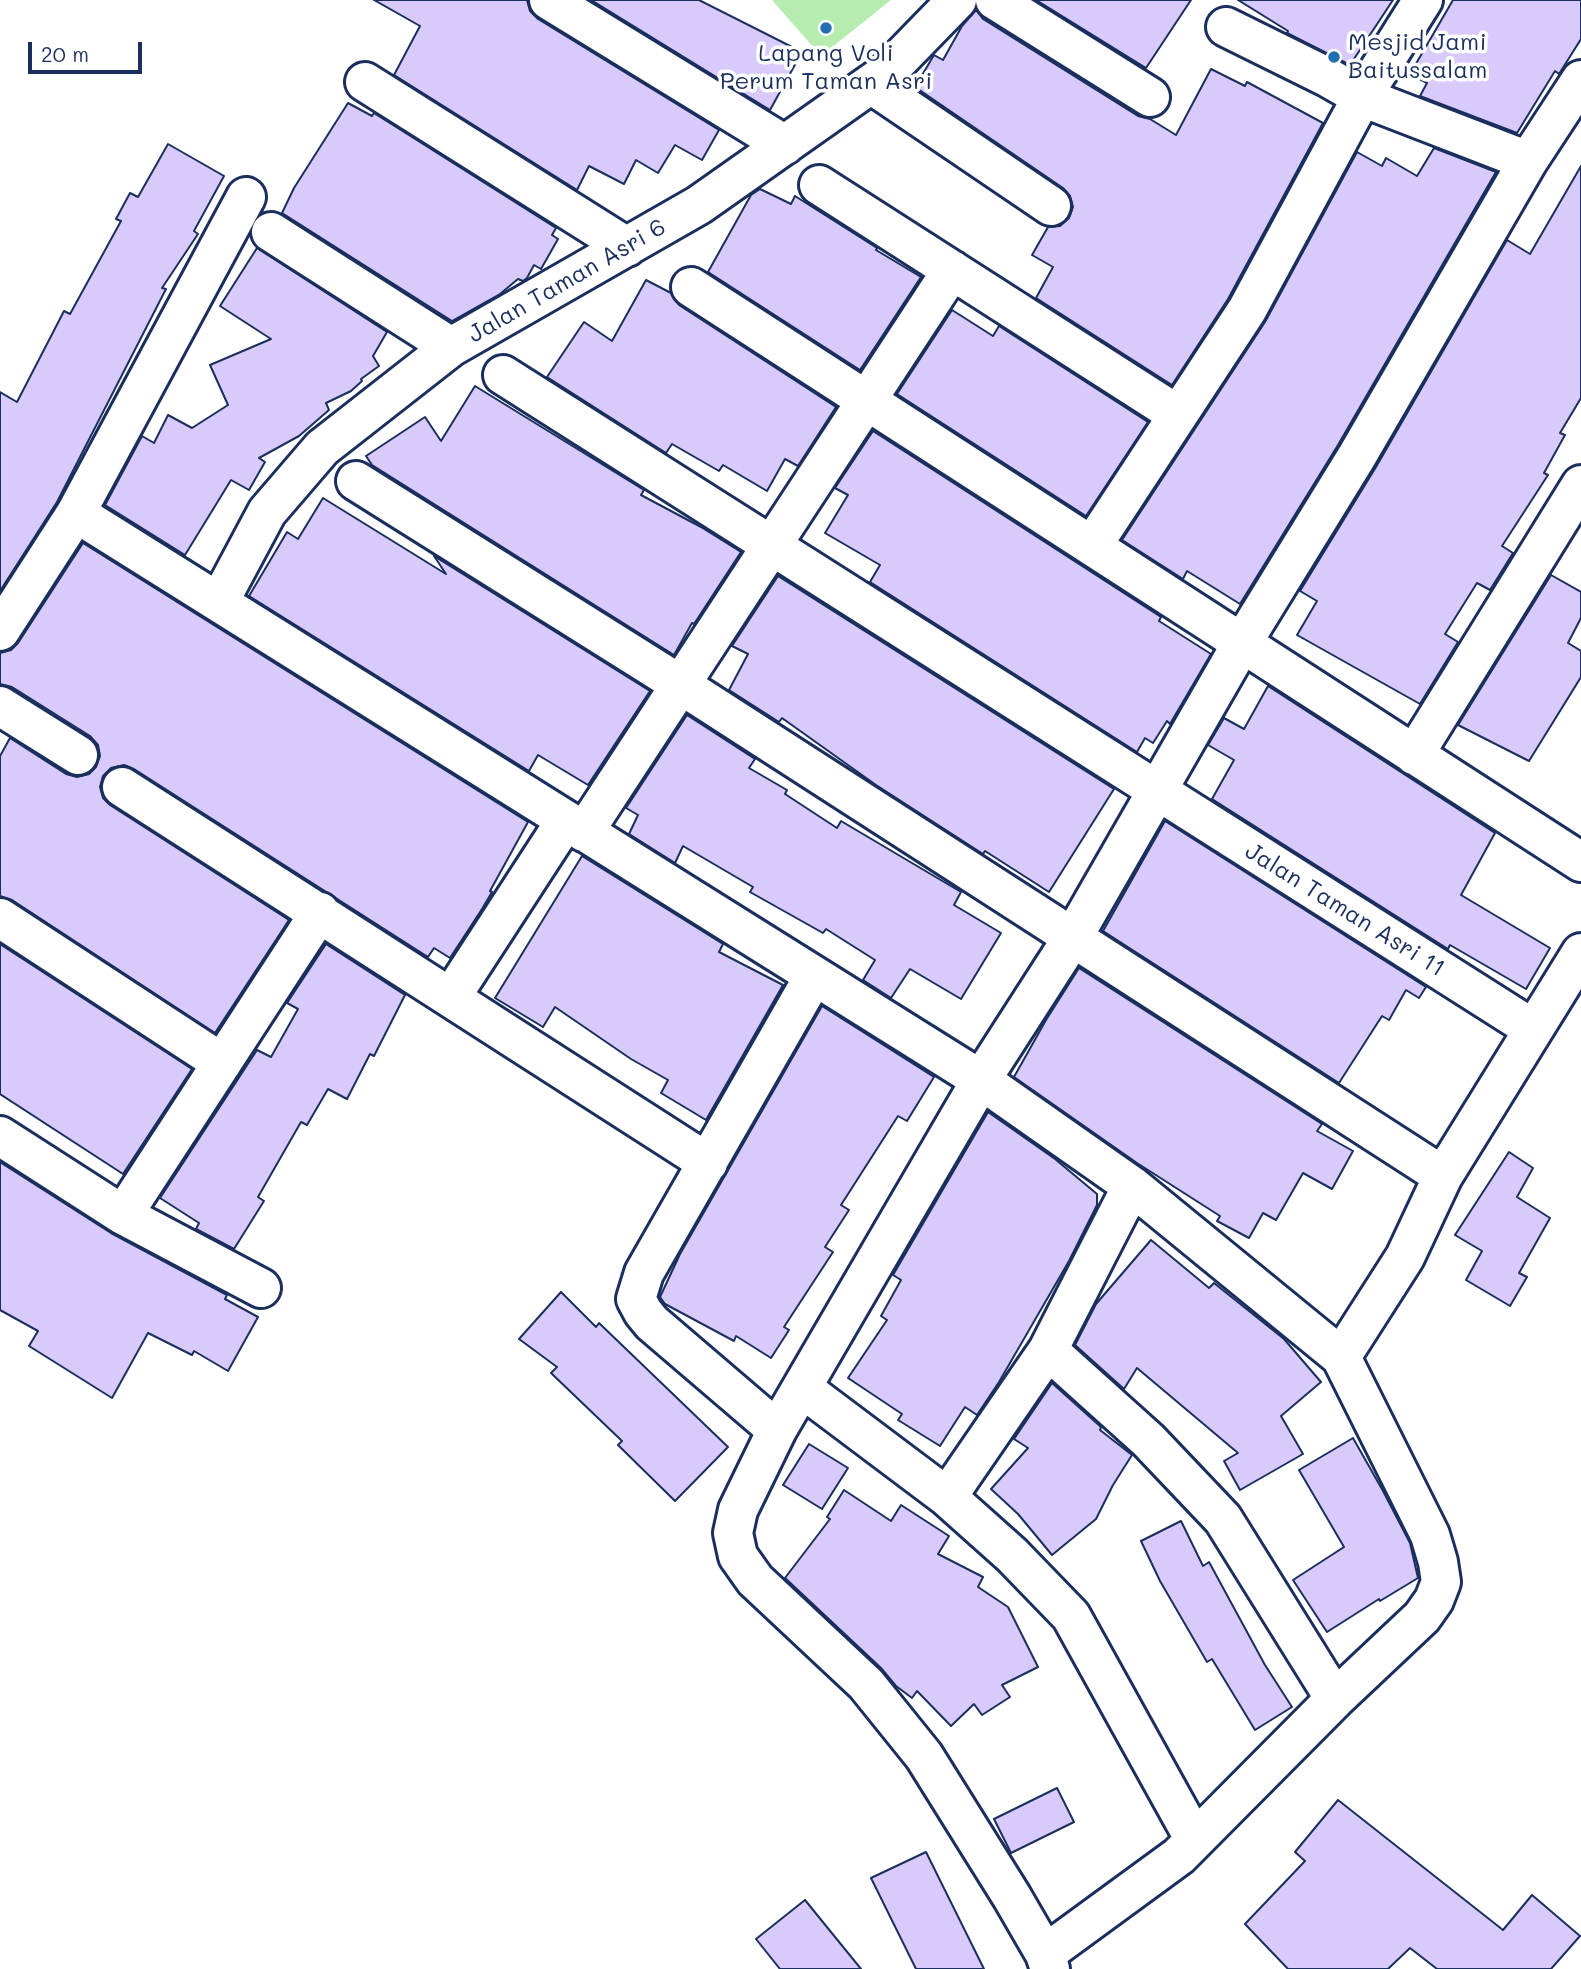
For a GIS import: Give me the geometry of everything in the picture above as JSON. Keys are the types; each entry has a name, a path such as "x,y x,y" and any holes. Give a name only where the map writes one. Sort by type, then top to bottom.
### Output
{"street":[{"path":"549,0 785,145"},
{"name":"Jalan Taman Asri 6","path":"219,602 267,512 322,448 451,347 699,205 886,74 957,0"},
{"path":"995,0 1150,97"},
{"path":"1092,546 1247,310 1362,97 1423,0"},
{"path":"1226,27 1327,76 1362,97 1528,161"},
{"path":"76,513 981,1080 1132,1186 1341,1357 1430,1535 1441,1582 1434,1600 1422,1617 1335,1699 1179,1856 1048,1962 925,1756 866,1684 755,1580 738,1556 733,1532 738,1510 777,1430 981,1080 1073,937 1242,643 1357,456 1528,161 1581,80"},
{"path":"365,82 627,247"},
{"path":"871,84 1051,206"},
{"path":"819,185 1178,415"},
{"path":"0,631 76,513 246,197"},
{"path":"271,232 451,347"},
{"path":"452,997 681,685 952,270"},
{"path":"691,287 1581,862"},
{"name":"Jalan Taman Asri 11","path":"503,375 1533,1029"},
{"path":"356,481 681,685 1443,1176"},
{"path":"1414,755 1581,485"},
{"path":"0,706 78,755"},
{"path":"122,786 708,1163"},
{"path":"123,1216 320,912"},
{"path":"0,918 222,1063"},
{"path":"1341,1357 1405,1257 1443,1176 1581,953"},
{"path":"777,1430 652,1322 636,1298 644,1273 814,976"},
{"path":"0,1136 123,1216 261,1288"},
{"path":"947,1497 1048,1350 1132,1186"},
{"path":"1048,1350 1148,1440 1223,1519 1335,1699"},
{"path":"802,1388 947,1497 1012,1555 1071,1616 1195,1840"}],"green space":[{"name":"Lapang Voli Perum Taman Asri","path":"772,0 891,0 821,56"}],"building":[{"path":"374,0 527,0 530,11 538,19 719,130 702,160 675,145 658,173 636,160 624,184 589,166 577,190 394,75 420,26"},
{"path":"591,0 699,0 802,52 770,110"},
{"path":"1036,0 1191,0 1146,68"},
{"name":"Mesjid Jami Baitussalam","path":"1238,0 1393,0 1350,65 1287,33 1288,31"},
{"path":"1453,0 1581,0 1581,39 1559,74 1555,71 1517,133 1420,96 1427,83 1410,74"},
{"path":"976,10 983,19 1138,116 1150,119 1176,135 1211,69 1245,86 1247,82 1323,123 1228,299 1172,385 1036,298 1053,267 1032,255 1048,227 1060,226 1069,218 1073,207 1070,196 1063,188 915,87 934,55 943,60 962,26"},
{"path":"348,103 372,116 374,113 556,228 552,235 558,239 541,269 534,265 523,281 518,279 500,294 452,321 282,213 294,188"},
{"path":"168,144 224,176 194,231 198,234 162,288 166,289 57,502 0,591 0,392 17,402 64,311 70,314 121,221 116,219 130,193 138,197"},
{"path":"1434,148 1496,172 1338,445 1240,604 1187,571 1183,579 1122,540 1265,322 1357,152 1382,166 1386,158 1417,176"},
{"path":"1581,166 1581,398 1560,433 1565,435 1544,473 1548,475 1502,546 1513,553 1490,590 1477,583 1445,634 1458,642 1420,704 1297,635 1317,601 1300,591 1376,467 1507,240 1530,254"},
{"path":"760,189 791,204 795,196 921,277 860,370 708,272 751,195"},
{"path":"257,248 387,332 373,356 379,366 361,379 351,391 326,403 329,410 299,436 259,458 265,462 249,490 231,480 185,555 105,505 142,436 154,443 168,415 192,428 228,405 210,365 271,339 220,306"},
{"path":"646,280 671,293 679,305 836,407 798,466 785,459 767,491 723,465 719,471 672,444 666,453 547,377 584,322 612,341"},
{"path":"952,310 993,336 999,326 1148,422 1086,516 897,394"},
{"path":"475,386 644,490 641,495 741,552 694,624 692,623 674,655 372,465 366,456 425,417 441,441"},
{"path":"873,431 1161,617 1159,621 1211,654 1170,724 1167,721 1153,743 1145,738 1137,752 870,582 880,565 825,533 848,495 835,488"},
{"path":"323,498 446,574 434,556 650,691 588,785 538,755 529,771 249,596 287,532 298,539"},
{"path":"83,543 528,822 490,891 492,892 450,958 434,948 428,957 124,765 111,768 103,776 100,787 103,798 110,805 289,920 215,1033 12,900 0,896 0,756 10,738 66,774 77,777 89,774 96,767 100,756 98,745 90,736 12,687 0,684 0,653 11,650 18,643"},
{"path":"1551,575 1581,592 1581,618 1568,643 1581,651 1581,677 1529,761 1458,725"},
{"path":"778,576 1114,789 1049,892 985,851 983,854 876,785 782,718 779,722 729,690 748,654 732,646"},
{"path":"1268,686 1495,833 1461,895 1550,948 1526,989 1450,945 1448,949 1212,799 1234,760 1208,745 1224,718 1244,729"},
{"path":"687,715 755,759 749,768 787,790 785,794 837,828 841,821 961,892 954,905 1001,933 961,999 910,969 891,998 863,980 875,960 826,929 823,933 750,892 753,887 683,846 675,863 629,834 638,815 626,808"},
{"path":"1165,821 1426,987 1419,998 1406,990 1389,1020 1382,1016 1339,1083 1103,931"},
{"path":"582,856 723,944 719,952 783,985 706,1120 661,1093 668,1080 631,1059 555,1007 543,1027 495,998"},
{"path":"0,944 192,1069 123,1174 0,1094"},
{"path":"326,944 405,995 374,1056 370,1054 347,1099 328,1089 307,1125 301,1122 258,1197 264,1201 234,1249 196,1229 199,1223 160,1198 257,1050 271,1057 298,1009 287,1003"},
{"path":"1079,968 1322,1124 1317,1131 1353,1151 1332,1189 1303,1173 1276,1220 1263,1213 1249,1238 1217,1221 1220,1216 1137,1163 1014,1077"},
{"path":"822,1006 934,1077 907,1121 898,1116 841,1205 849,1210 825,1247 833,1252 784,1327 789,1330 771,1358 736,1336 734,1341 665,1304 660,1297 680,1254"},
{"path":"988,1112 1055,1159 1097,1194 1097,1205 1069,1261 999,1382 977,1415 965,1407 940,1446 898,1420 902,1414 848,1378 887,1320 881,1316 901,1280 893,1275"},
{"path":"1509,1152 1533,1168 1517,1197 1550,1218 1519,1273 1527,1277 1510,1306 1466,1280 1482,1251 1455,1235"},
{"path":"0,1162 111,1233 227,1295 225,1299 258,1317 228,1371 194,1351 192,1355 148,1333 112,1398 29,1346 38,1331 0,1310"},
{"path":"1151,1240 1209,1288 1214,1283 1284,1339 1321,1382 1281,1416 1303,1454 1240,1490 1224,1461 1238,1453 1137,1368 1124,1389 1075,1345 1096,1304"},
{"path":"561,1292 596,1327 599,1323 728,1447 675,1501 618,1445 622,1441 551,1373 557,1367 519,1339"},
{"path":"1052,1383 1101,1427 1100,1430 1132,1455 1096,1519 1052,1555 1018,1514 991,1489 1028,1448 1014,1439"},
{"path":"1353,1438 1410,1543 1418,1578 1327,1632 1293,1580 1344,1547 1299,1470"},
{"path":"809,1444 848,1468 822,1509 783,1485"},
{"path":"844,1490 891,1521 901,1505 949,1536 938,1554 983,1577 978,1587 1008,1607 1038,1667 1002,1685 1010,1697 982,1715 974,1704 951,1726 917,1691 912,1698 896,1686 881,1668 785,1578 830,1519 827,1517"},
{"path":"1181,1521 1203,1566 1209,1562 1265,1665 1292,1707 1255,1730 1212,1659 1207,1662 1160,1581 1141,1541"},
{"path":"1057,1788 1074,1822 1011,1853 994,1819"},
{"path":"1338,1800 1503,1930 1532,1895 1580,1936 1551,1969 1437,1969 1410,1948 1388,1969 1288,1969 1245,1924 1305,1861 1295,1852"},
{"path":"926,1852 984,1969 916,1969 871,1878"},
{"path":"805,1900 861,1969 780,1969 756,1939"}],"place":[{"name":"Lapang Voli Perum Taman Asri","path":"826,28"},
{"name":"Mesjid Jami Baitussalam","path":"1334,57"}]}
